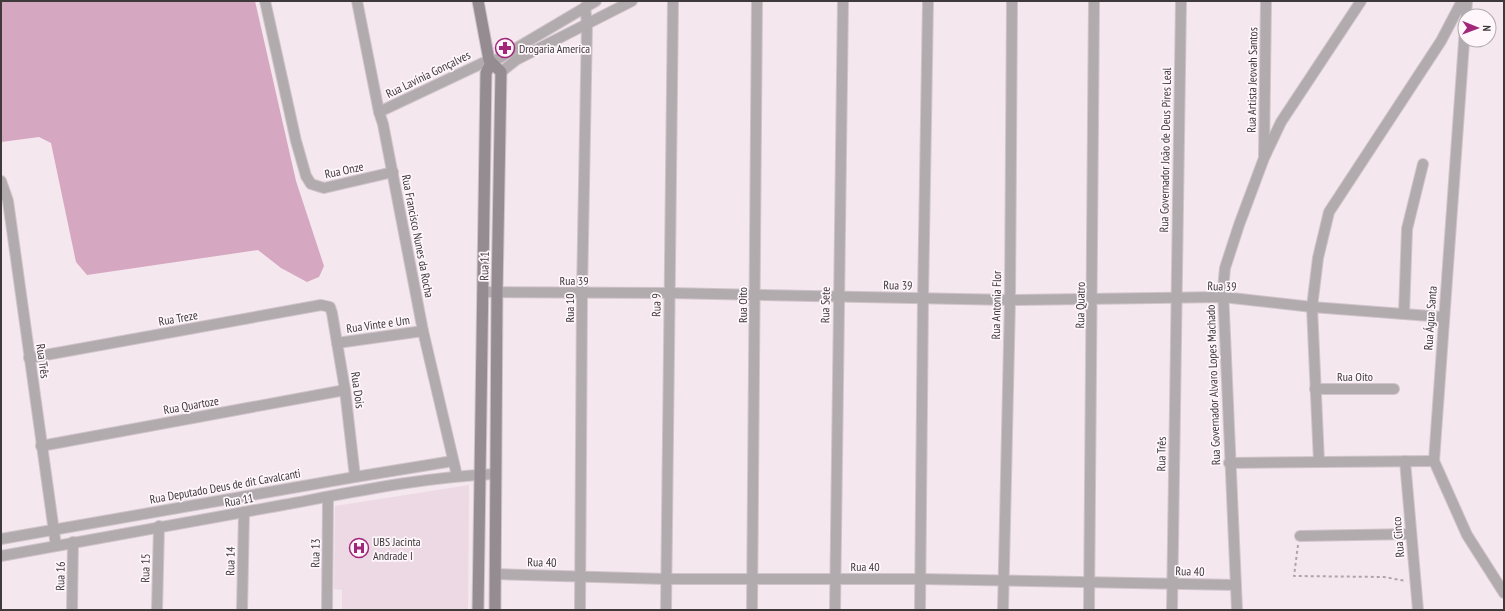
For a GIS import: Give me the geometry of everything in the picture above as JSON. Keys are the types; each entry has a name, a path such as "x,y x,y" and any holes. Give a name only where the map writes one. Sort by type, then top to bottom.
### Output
{"main road":[{"path":"478,1 490,61 501,72"},
{"name":"Rua Lavínia Gonçalves","path":"486,77 490,61"},
{"name":"Rua 11","path":"495,610 497,292 501,72"},
{"name":"Rua 11","path":"478,610 482,474 486,77"}],"street":[{"name":"Rua Onze","path":"265,1 306,176 313,186 324,188 393,172"},
{"name":"Rua Francisco Nunes da Rocha","path":"357,1 379,112 393,172 423,331 457,476"},
{"name":"Rua Lavínia Gonçalves","path":"379,112 490,61 596,1"},
{"path":"501,72 516,60 632,1"},
{"name":"Rua 9","path":"666,610 673,1"},
{"name":"Rua Oito","path":"752,610 757,1"},
{"name":"Rua Sete","path":"835,610 843,1"},
{"path":"920,610 928,1"},
{"name":"Rua Antonia Flor","path":"1003,610 1010,300 1012,1"},
{"name":"Rua Quatro","path":"1089,610 1093,299 1094,1"},
{"name":"Rua Governador João de Deus Pires Leal","path":"1175,299 1181,1"},
{"name":"Rua Artista Jeovah Santos","path":"1264,158 1266,1"},
{"name":"Rua Governador Alvaro Lopes Machado","path":"1237,610 1229,463 1223,297 1225,268 1264,158 1281,122 1361,1"},
{"path":"1320,462 1315,389 1312,307 1318,258 1329,212 1441,41 1462,1"},
{"name":"Rua 10","path":"580,610 582,293 587,24 585,7"},
{"name":"Rua Água Santa","path":"1463,48 1443,317 1434,461 1467,535 1504,593"},
{"path":"1404,314 1407,230 1423,164"},
{"name":"Rua Três","path":"1,181 8,201 56,546"},
{"name":"Rua 39","path":"483,292 669,293 1010,300 1175,299 1223,297 1312,307 1443,317"},
{"name":"Rua Três","path":"1172,610 1175,299"},
{"name":"Rua Treze","path":"29,358 321,305 330,307"},
{"name":"Rua Dois","path":"330,307 345,390 355,477"},
{"name":"Rua Vinte e Um","path":"337,343 423,331"},
{"name":"Rua Oito","path":"1315,389 1394,389"},
{"name":"Rua Quartoze","path":"41,446 345,390"},
{"name":"Rua Deputado Deus de dit Cavalcanti","path":"1,540 453,461"},
{"name":"Rua Cinco","path":"1405,461 1418,610"},
{"path":"1229,463 1434,461"},
{"name":"Rua 11","path":"1,556 159,526 328,497 457,476 495,474"},
{"name":"Rua 13","path":"326,610 328,497"},
{"name":"Rua 14","path":"242,610 244,512"},
{"name":"Rua 15","path":"157,610 159,526"},
{"path":"1300,536 1411,534"},
{"name":"Rua 16","path":"72,610 73,542"},
{"name":"Rua 40","path":"495,574 581,575 666,579 836,579 1236,585"}],"path":[{"path":"1300,536 1294,576 1384,577 1415,582"}],"shaded area":[{"path":"1,1 255,1 296,181 324,266 319,277 307,282 281,268 258,250 87,275 76,262 51,143 39,137 1,142"},
{"path":"469,485 468,610 342,610 342,590 334,589 335,506"}],"place":[{"name":"Drogaria America","path":"505,48"},
{"name":"UBS Jacinta Andrade I","path":"359,548"}]}
